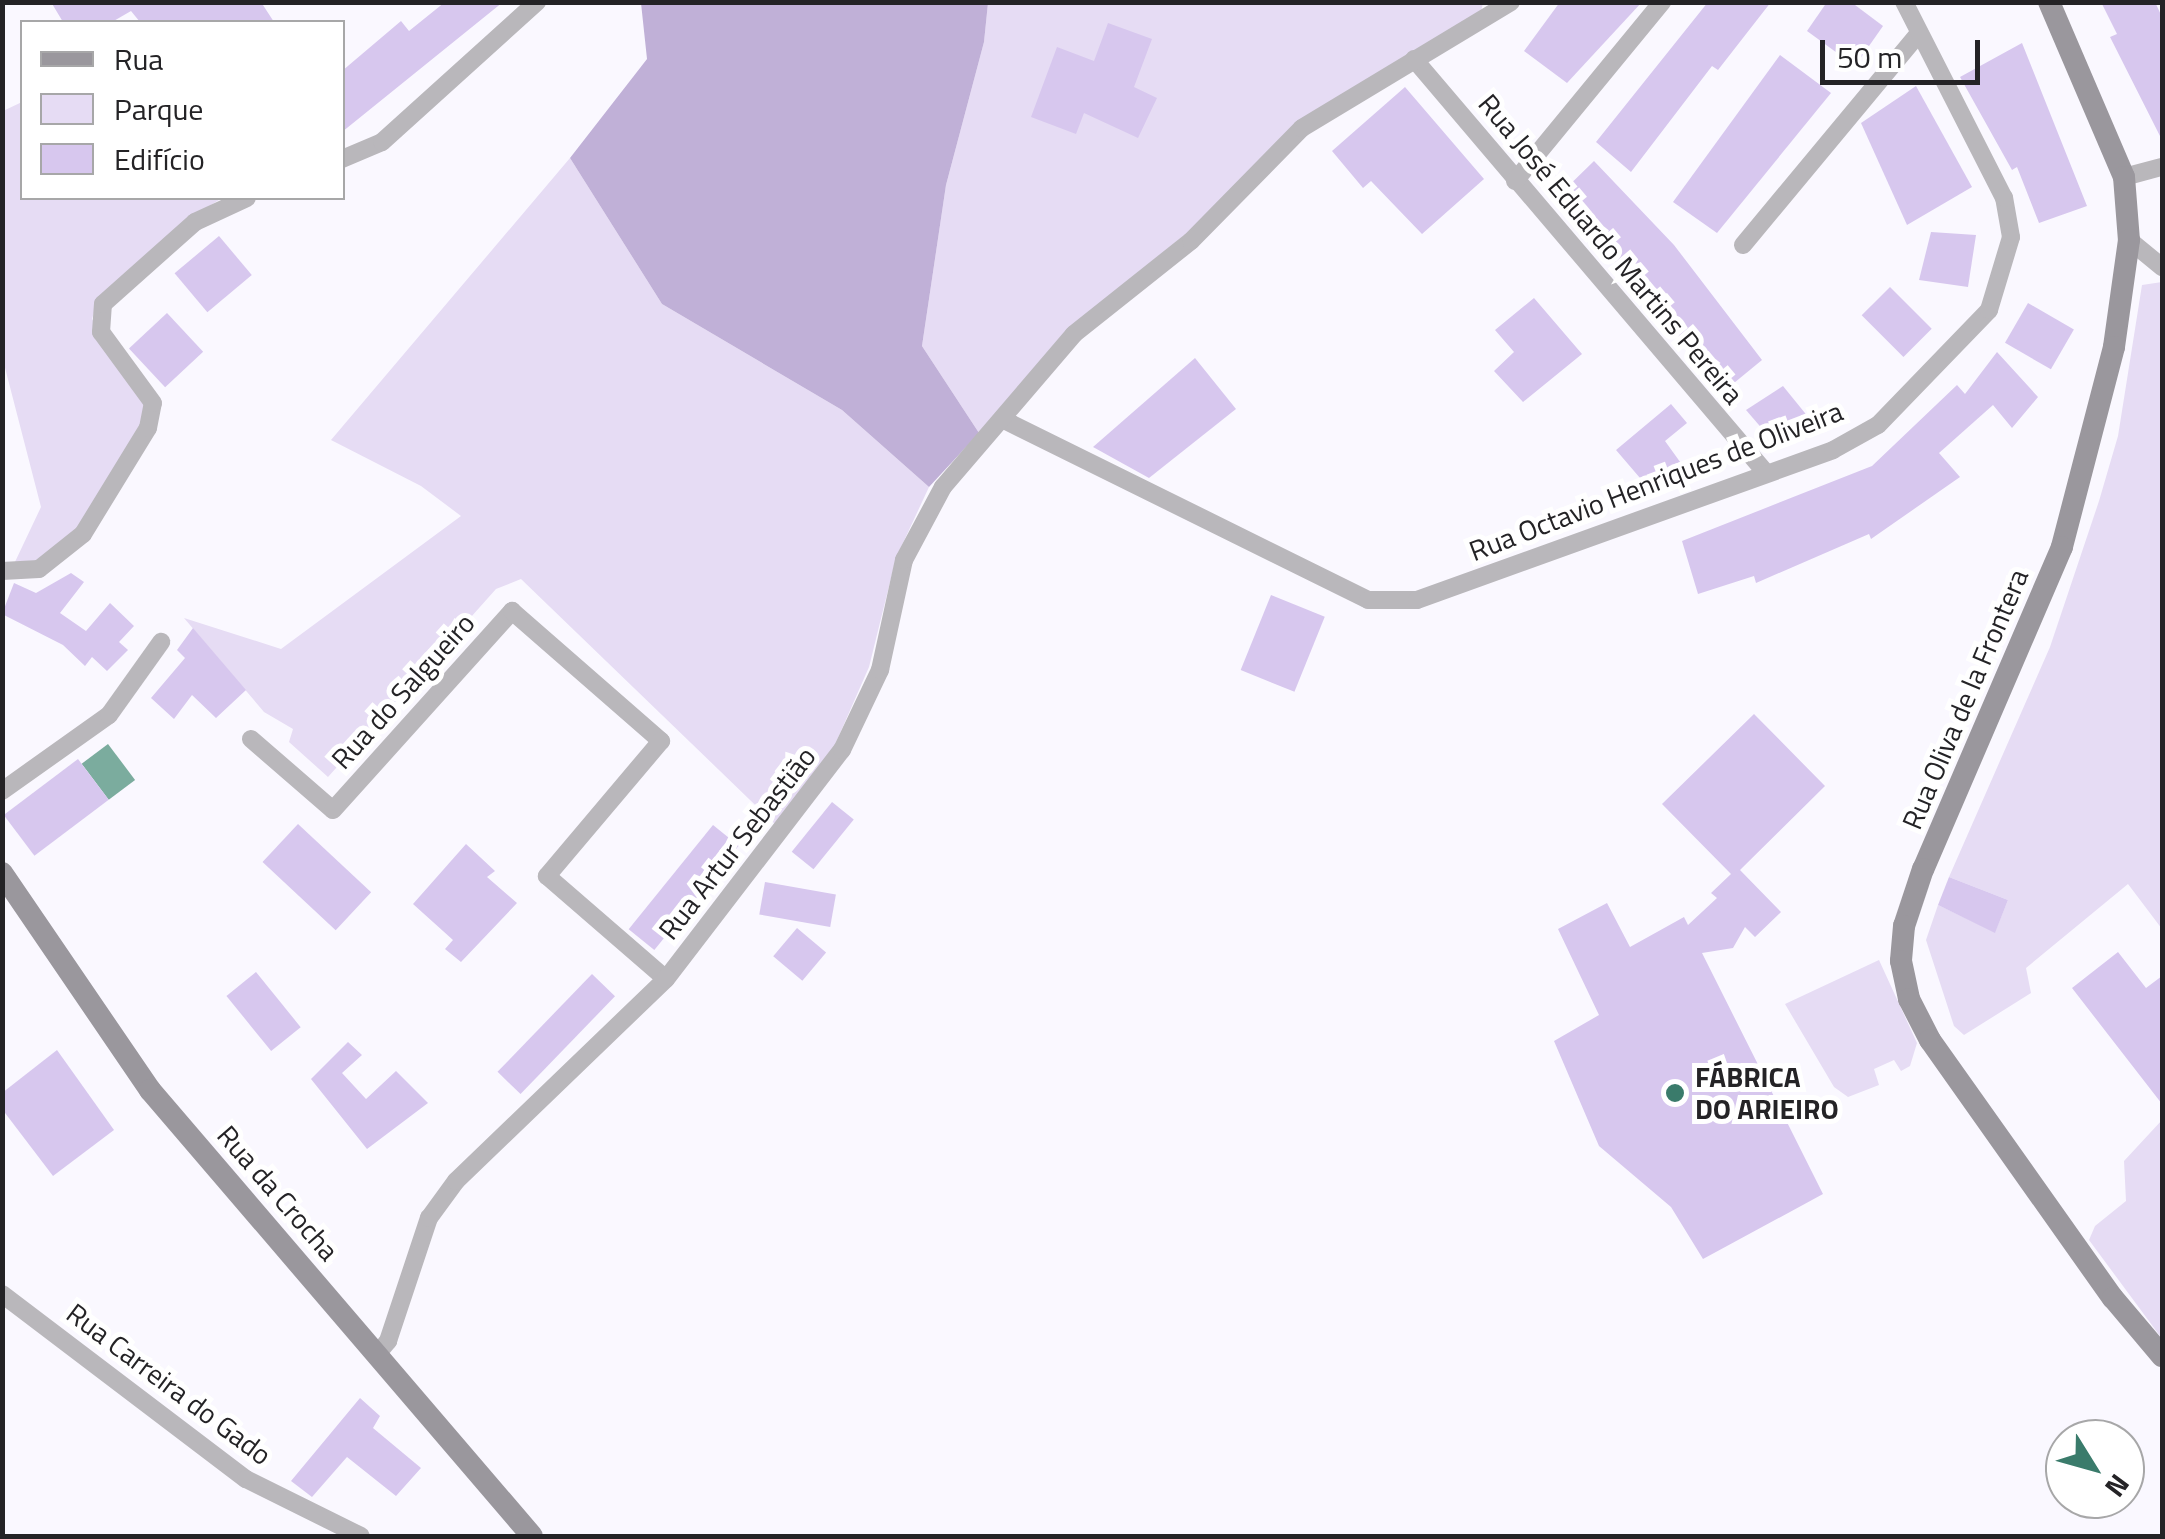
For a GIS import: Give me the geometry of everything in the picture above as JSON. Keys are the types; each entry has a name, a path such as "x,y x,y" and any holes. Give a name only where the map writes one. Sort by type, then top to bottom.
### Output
{"main road":[{"name":"Rua Oliva de la Frontera","path":"2050,2 2124,177 2130,240 2104,402 2078,498 2045,592 1917,885 1901,961 1909,1000 1930,1040 2114,1298 2162,1356"},
{"name":"Rua da Crocha","path":"2,873 150,1090 532,1536"}],"street":[{"path":"345,158 382,142 536,2"},
{"name":"Rua Artur Sebastião","path":"378,1353 388,1342 429,1218 456,1180 666,980 842,750 880,670 904,560 943,487 1074,334 1191,242 1302,128 1511,2"},
{"path":"1515,180 1662,2"},
{"name":"Rua Octavio Henriques de Oliveira","path":"1002,418 1368,600 1416,600 1833,450 1878,424 1990,310 2006,271 2011,238 2004,198 1904,2"},
{"path":"1743,245 1918,33"},
{"name":"Rua José Eduardo Martins Pereira","path":"1414,59 1766,474"},
{"path":"2124,177 2162,166"},
{"path":"2,571 39,568 83,534 148,428 154,403 101,332 103,304 195,222 243,200"},
{"path":"2130,240 2162,267"},
{"name":"Rua do Salgueiro","path":"252,738 333,810 512,611 661,740 548,876 666,980"},
{"path":"2,791 109,715 161,642"},
{"name":"Rua Carreira do Gado","path":"2,1294 246,1479 360,1536"}],"green space":[{"path":"988,3 1483,3 1481,12 1295,124 1186,234 1070,327 979,433 922,346 946,185 984,42"},
{"path":"20,103 20,200 219,200 187,220 98,300 92,319 147,406 142,428 79,532 37,563 14,564 41,507 3,360 3,111"},
{"path":"570,158 662,304 842,410 929,487 896,558 869,667 834,747 776,825 521,579 496,589 328,777 289,742 293,729 264,712 184,618 281,649 461,516 421,486 331,440"},
{"path":"2162,282 2162,929 2128,884 2026,968 2031,993 1964,1035 1954,1026 1926,940 1938,905 1995,932 2008,900 1949,877 2050,647 2099,501 2118,436 2142,285"},
{"path":"1879,960 1917,1043 1910,1066 1901,1071 1894,1060 1874,1069 1879,1085 1848,1097 1834,1087 1785,1004"},
{"path":"2162,1120 2160,1336 2089,1240 2095,1226 2126,1201 2124,1161"}],"shaded area":[{"path":"641,3 988,3 984,42 946,185 922,346 979,433 929,487 842,410 662,304 570,158 647,59"},
{"path":"108,744 135,780 109,800 82,764"}],"building":[{"path":"51,2 261,2 273,20 138,20 131,11 115,20 62,20"},
{"path":"445,2 503,2 345,130 345,68 401,21 409,31"},
{"path":"1560,2 1642,2 1567,83 1524,51"},
{"path":"1708,2 1771,2 1718,70 1712,66 1631,172 1596,142"},
{"path":"1827,2 1851,2 1883,26 1855,66 1807,31"},
{"path":"2101,2 2155,2 2162,17 2162,140 2110,37 2117,34"},
{"path":"1108,23 1152,39 1134,87 1157,98 1138,138 1084,113 1076,134 1031,117 1057,47 1094,61"},
{"path":"2022,43 2087,206 2039,223 2017,167 2012,170 1960,77"},
{"path":"1780,55 1831,93 1717,233 1673,202"},
{"path":"1916,86 1972,187 1907,225 1861,123"},
{"path":"1405,87 1484,179 1422,234 1371,181 1363,188 1332,151"},
{"path":"1594,161 1674,245 1762,360 1723,392 1635,283 1554,200"},
{"path":"1931,232 1976,235 1968,287 1919,280"},
{"path":"219,236 252,275 207,312 175,273"},
{"path":"1890,287 1932,329 1903,357 1862,315"},
{"path":"1534,298 1582,354 1523,402 1494,371 1514,352 1495,330"},
{"path":"2028,303 2074,330 2051,369 2005,343"},
{"path":"167,313 203,352 165,387 129,348"},
{"path":"1997,352 2038,397 2012,428 1993,405 1939,453 1960,477 1871,539 1869,534 1756,583 1754,576 1698,594 1682,541 1872,466 1957,385 1965,394"},
{"path":"1195,358 1236,409 1149,478 1093,447"},
{"path":"1783,386 1809,418 1777,446 1746,410"},
{"path":"1671,404 1687,423 1665,441 1683,466 1652,492 1616,450"},
{"path":"71,573 84,582 60,613 86,631 110,603 134,626 119,642 128,650 107,671 92,657 85,666 63,645 2,614 14,583 36,593"},
{"path":"1271,595 1325,617 1294,692 1241,670"},
{"path":"193,628 246,690 216,718 192,695 174,719 151,698 185,658 177,650"},
{"name":"FÁBRICA DO ARIEIRO","path":"1754,714 1825,786 1740,870 1781,912 1755,937 1745,927 1733,948 1702,953 1823,1194 1703,1259 1671,1207 1599,1146 1554,1041 1599,1015 1558,929 1607,903 1630,947 1684,917 1688,925 1717,898 1711,893 1731,874 1662,804"},
{"path":"78,759 109,800 34,856 4,815"},
{"path":"832,802 854,820 813,869 792,852"},
{"path":"298,824 371,892 336,930 263,862"},
{"path":"713,825 739,846 654,950 629,929"},
{"path":"466,844 495,871 487,877 517,903 461,962 445,949 453,940 413,904"},
{"path":"1949,877 2008,900 1995,933 1938,905"},
{"path":"765,882 836,895 830,927 759,914"},
{"path":"797,928 826,952 802,981 773,956"},
{"path":"2118,952 2146,988 2162,976 2162,1104 2072,988"},
{"path":"256,972 301,1027 271,1051 226,996"},
{"path":"592,974 615,996 521,1094 498,1072"},
{"path":"348,1042 362,1055 342,1073 366,1099 396,1071 428,1103 367,1149 311,1079"},
{"path":"57,1050 114,1130 53,1176 2,1109 2,1093"},
{"path":"360,1398 380,1416 373,1428 421,1468 396,1496 347,1457 312,1497 291,1481"}],"place":[{"name":"FÁBRICA DO ARIEIRO","path":"1675,1093"}]}
